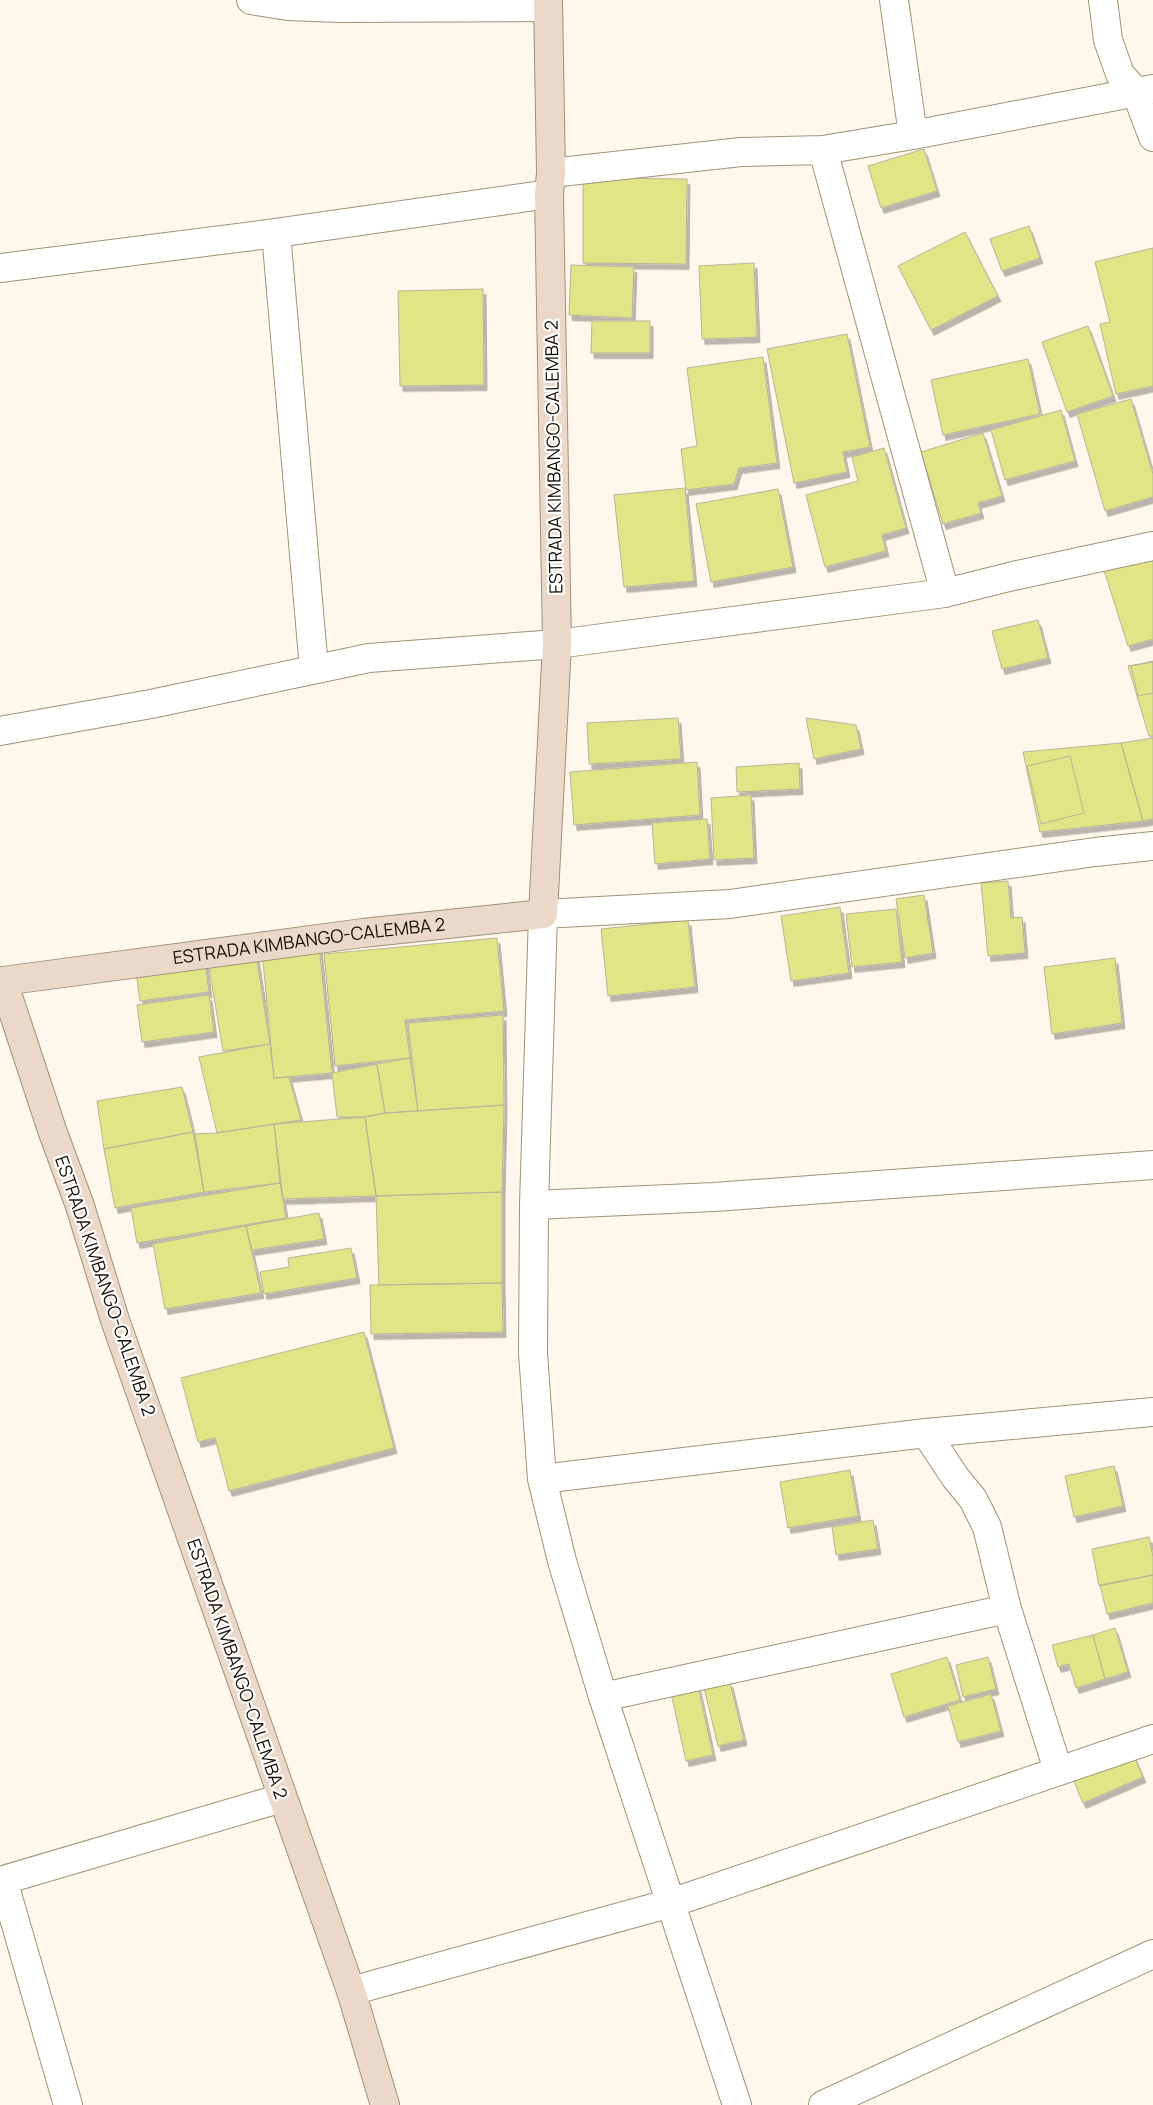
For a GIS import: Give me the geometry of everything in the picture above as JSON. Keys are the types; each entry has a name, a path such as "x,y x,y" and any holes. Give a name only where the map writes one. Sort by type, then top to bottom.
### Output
{"main road":[{"name":"ESTRADA KIMBANGO-CALEMBA 2","path":"385,2105 351,1991 115,1320 80,1206 52,1130 2,977 363,933 543,914 557,644 548,3"}],"street":[{"path":"251,0 288,6 340,8 548,3"},
{"path":"894,0 913,135"},
{"path":"1103,0 1108,40 1120,74 1144,91 1153,137"},
{"path":"0,268 276,233 741,152 823,150 913,135 1144,91"},
{"path":"823,150 945,593"},
{"path":"276,233 314,669"},
{"path":"0,731 151,704 369,658 557,644 945,593 1013,576 1153,546"},
{"path":"543,914 730,904 1046,858 1153,846"},
{"name":"ESTRADA KIMBANGO-CALEMBA 2","path":"543,914 534,1205 533,1353 542,1479 562,1561 603,1697 737,2105"},
{"path":"534,1205 724,1196 1153,1165"},
{"path":"542,1479 926,1433 1153,1412"},
{"path":"926,1433 955,1477 973,1499 987,1527 1007,1609 1058,1770"},
{"path":"603,1697 1007,1609"},
{"path":"351,1991 671,1903 1153,1739"},
{"path":"68,2105 2,1880 282,1798"},
{"path":"823,2105 1153,1954"}],"building":[{"path":"924,149 937,191 881,208 868,166"},
{"path":"583,178 687,179 686,264 583,263"},
{"path":"1029,226 1040,258 1002,271 990,239"},
{"path":"965,232 998,296 931,330 898,266"},
{"path":"1153,248 1153,386 1116,394 1100,324 1110,322 1095,262"},
{"path":"754,263 757,337 702,339 699,266"},
{"path":"571,265 634,267 632,318 569,315"},
{"path":"483,289 484,385 400,386 398,291"},
{"path":"592,321 650,321 650,353 591,353"},
{"path":"1088,326 1113,396 1067,412 1042,342"},
{"path":"847,334 870,447 843,452 847,472 794,483 767,349"},
{"path":"763,357 777,463 739,468 734,484 686,490 681,449 697,446 687,368"},
{"path":"1028,359 1040,414 943,435 931,380"},
{"path":"1131,399 1153,474 1153,497 1105,511 1077,414"},
{"path":"1061,410 1075,461 1005,480 991,430"},
{"path":"983,433 1002,496 978,503 981,513 943,524 921,452"},
{"path":"884,448 906,528 882,535 886,551 825,567 806,495 858,481 852,457"},
{"path":"685,488 694,581 624,587 614,495"},
{"path":"778,489 793,567 711,582 696,504"},
{"path":"1153,549 1153,639 1128,646 1102,564"},
{"path":"1038,620 1048,658 1002,669 992,631"},
{"path":"1153,661 1153,693 1138,696 1131,666"},
{"path":"1153,662 1153,736 1149,736 1128,666"},
{"path":"678,718 681,759 589,764 587,723"},
{"path":"806,718 856,725 861,749 814,759"},
{"path":"1153,738 1153,819 1143,821 1121,743"},
{"path":"1121,743 1143,821 1040,832 1023,752"},
{"path":"1070,756 1084,813 1041,824 1027,766"},
{"path":"697,762 700,815 574,825 570,772"},
{"path":"799,763 800,789 737,792 736,767"},
{"path":"751,795 754,858 714,860 711,798"},
{"path":"707,819 710,859 655,864 652,823"},
{"path":"1008,881 1011,918 1022,917 1025,953 988,956 981,883"},
{"path":"924,895 933,953 905,958 896,899"},
{"path":"840,907 849,973 791,981 781,916"},
{"path":"896,909 902,962 852,967 846,914"},
{"path":"688,920 695,987 608,996 601,929"},
{"path":"497,938 504,1011 405,1020 410,1058 335,1066 324,954"},
{"path":"319,945 332,1073 274,1078 262,951"},
{"path":"256,954 270,1044 223,1051 208,961"},
{"path":"1115,958 1122,1023 1052,1034 1044,967"},
{"path":"205,962 209,992 140,1001 136,972"},
{"path":"209,995 214,1032 142,1042 137,1005"},
{"path":"503,1015 504,1105 418,1111 408,1023"},
{"path":"270,1044 274,1078 289,1077 301,1120 217,1133 199,1057"},
{"path":"410,1058 418,1111 385,1113 377,1064"},
{"path":"377,1064 385,1113 365,1117 337,1117 332,1073"},
{"path":"182,1087 193,1132 104,1149 97,1101"},
{"path":"504,1105 502,1192 376,1196 365,1117 385,1113"},
{"path":"365,1117 376,1196 283,1199 274,1124"},
{"path":"274,1124 280,1183 204,1192 195,1134 217,1133"},
{"path":"193,1132 204,1192 115,1208 104,1149"},
{"path":"280,1183 286,1218 137,1243 131,1208"},
{"path":"502,1192 502,1283 379,1285 376,1196"},
{"path":"319,1213 324,1239 252,1250 246,1226"},
{"path":"246,1226 261,1293 165,1309 153,1244"},
{"path":"351,1248 357,1278 264,1294 260,1272 289,1267 288,1258"},
{"path":"502,1283 503,1332 371,1334 370,1285"},
{"path":"364,1332 394,1448 229,1491 215,1438 198,1442 181,1378"},
{"path":"1114,1466 1123,1506 1074,1517 1065,1476"},
{"path":"850,1470 858,1516 788,1528 780,1482"},
{"path":"873,1520 878,1549 836,1555 832,1527"},
{"path":"1149,1537 1153,1557 1153,1575 1099,1586 1092,1549"},
{"path":"1153,1575 1153,1603 1107,1614 1100,1585"},
{"path":"1115,1628 1128,1672 1105,1679 1093,1635"},
{"path":"1093,1635 1105,1679 1076,1688 1069,1664 1058,1667 1052,1645"},
{"path":"947,1657 960,1700 904,1717 891,1674"},
{"path":"988,1657 996,1689 963,1697 956,1665"},
{"path":"730,1682 744,1740 718,1746 704,1688"},
{"path":"698,1686 713,1755 686,1761 671,1693"},
{"path":"991,1694 1001,1731 958,1742 948,1706"},
{"path":"1132,1751 1143,1777 1083,1803 1072,1777"}]}
